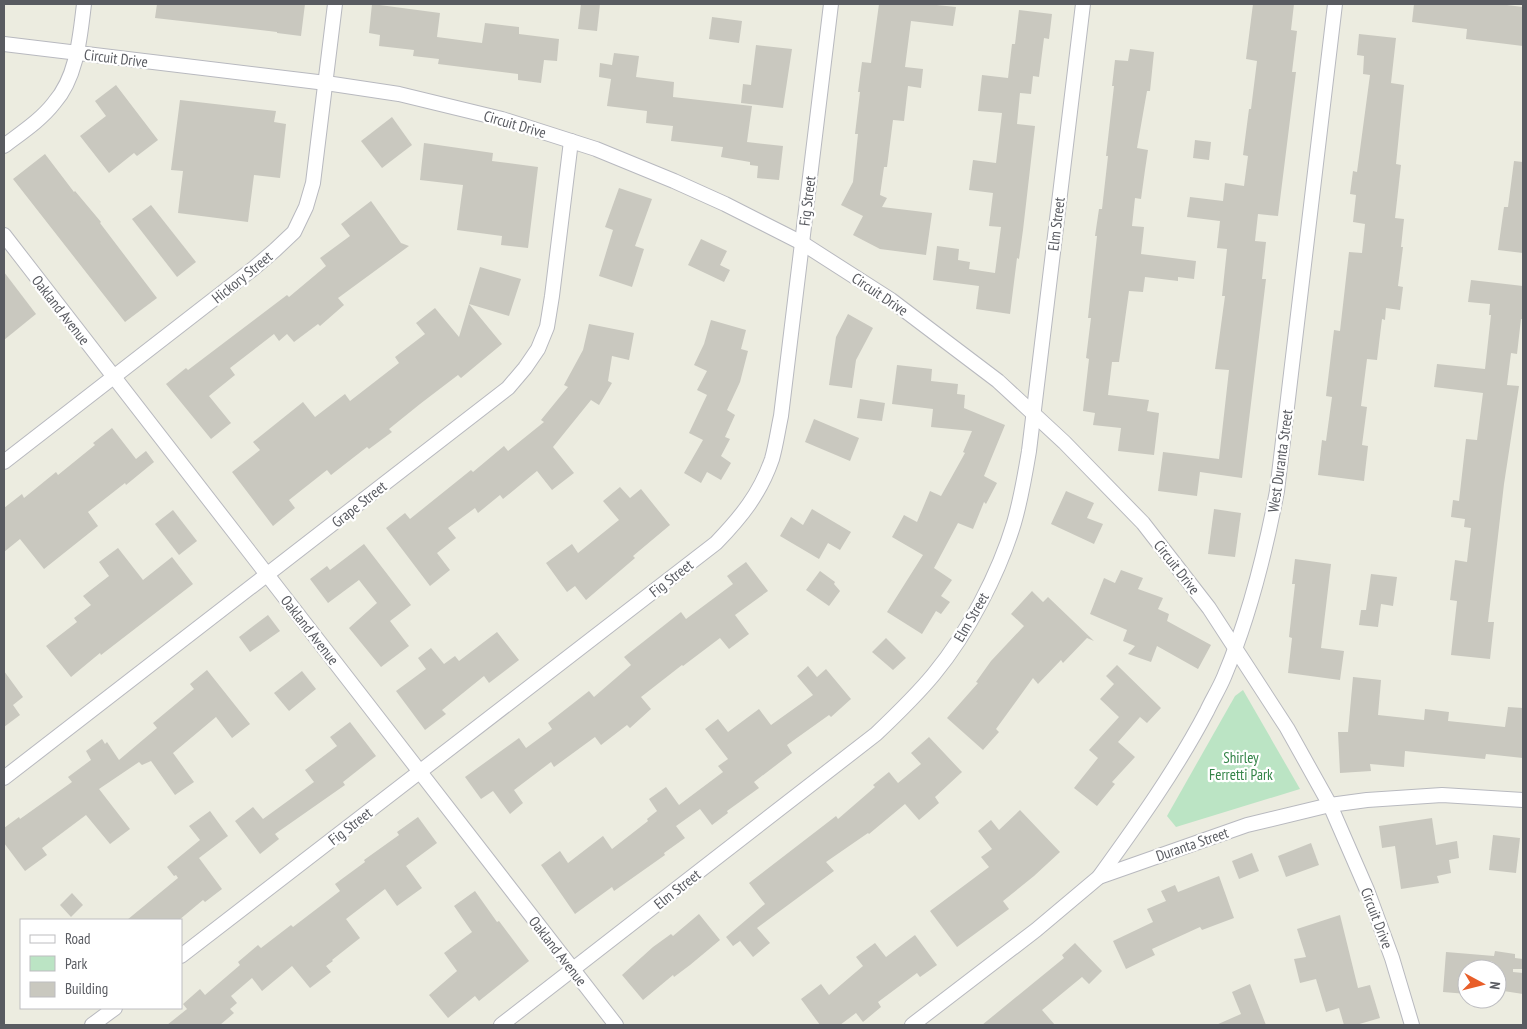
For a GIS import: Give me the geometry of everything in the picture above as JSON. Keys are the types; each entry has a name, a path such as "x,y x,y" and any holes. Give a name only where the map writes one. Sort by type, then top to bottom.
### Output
{"street":[{"path":"4,146 54,104 63,91 76,53 84,4"},
{"name":"Hickory Street","path":"4,462 254,268 294,232 306,207 313,183 335,4"},
{"name":"Fig Street","path":"182,955 716,543 739,520 757,492 772,458 781,416 831,4"},
{"name":"Elm Street","path":"501,1025 876,734 908,704 936,672 974,615 1004,553 1015,522 1023,488 1034,413 1083,4"},
{"name":"West Duranta Street","path":"1099,877 1151,805 1189,745 1224,679 1266,549 1277,491 1335,4"},
{"name":"Circuit Drive","path":"4,44 326,83 399,94 502,119 571,141 683,184 802,243 891,300 998,381 1064,442 1143,523 1209,608 1236,646 1287,728 1330,805 1367,890 1392,958 1412,1025"},
{"name":"Grape Street","path":"4,778 508,388 538,349 546,327 552,296 571,141"},
{"name":"Oakland Avenue","path":"4,235 616,1025"},
{"name":"Duranta Street","path":"912,1025 1036,930 1099,877 1247,825 1330,805 1367,800 1442,795 1523,800"},
{"path":"92,1025 114,1009"}],"green space":[{"name":"Shirley Ferretti Park","path":"1243,690 1300,789 1176,827 1167,816 1235,696"}],"building":[{"path":"157,4 305,4 301,36 155,18"},
{"path":"372,4 440,13 437,37 482,43 485,23 519,27 519,34 559,39 557,61 544,60 541,83 518,80 518,74 438,64 439,59 413,56 414,50 379,46 380,35 369,33"},
{"path":"581,4 600,4 597,31 578,29"},
{"path":"879,4 927,4 956,7 953,26 911,21 905,67 923,69 921,88 908,86 904,121 893,120 887,167 884,167 880,195 887,198 882,207 932,213 926,255 880,249 853,235 863,216 841,205 853,182 858,134 855,134 860,92 858,92 862,62 871,63"},
{"path":"1253,4 1294,4 1291,30 1297,31 1292,72 1296,72 1278,216 1258,214 1255,241 1266,242 1262,279 1266,279 1242,478 1200,472 1197,496 1158,491 1163,452 1219,459 1229,370 1215,369 1225,296 1222,296 1227,249 1217,248 1220,221 1187,217 1190,197 1223,201 1225,183 1244,186 1248,156 1243,155 1257,61 1246,59"},
{"path":"1414,4 1499,4 1523,7 1523,46 1466,39 1467,29 1412,22"},
{"path":"1019,10 1052,14 1049,39 1044,38 1039,77 1033,76 1031,94 1020,93 1017,124 1035,126 1023,230 1019,259 1017,258 1010,314 976,309 979,286 933,280 937,246 959,249 958,260 970,262 969,269 995,273 1001,227 989,226 993,193 969,190 973,160 996,163 1002,113 978,111 982,75 1008,78"},
{"path":"712,17 742,21 739,43 709,39"},
{"path":"1359,34 1396,38 1391,83 1404,85 1396,164 1401,165 1395,218 1404,219 1401,247 1403,247 1398,286 1403,287 1400,310 1386,308 1385,320 1382,319 1377,360 1367,359 1361,406 1367,407 1362,445 1368,446 1364,481 1318,475 1322,440 1326,441 1332,397 1326,396 1334,330 1340,331 1349,252 1362,253 1365,224 1353,222 1356,195 1350,194 1353,171 1357,172 1370,75 1363,74 1364,56 1357,55"},
{"path":"756,45 792,49 783,108 741,103 743,84 751,85"},
{"path":"1130,49 1154,52 1150,91 1147,91 1137,148 1148,150 1141,199 1135,198 1132,226 1144,227 1141,254 1196,261 1194,279 1178,277 1178,281 1145,277 1143,292 1129,291 1119,362 1112,362 1108,395 1149,400 1147,411 1159,413 1154,455 1118,451 1121,428 1093,425 1095,413 1083,411 1089,359 1086,358 1091,318 1088,318 1097,236 1095,236 1099,209 1102,209 1115,60 1128,61"},
{"path":"614,53 639,56 636,77 674,82 673,97 752,106 747,142 783,146 779,180 757,178 758,166 750,165 750,162 721,157 723,147 671,141 673,126 646,123 647,111 607,106 611,79 599,77 600,63 612,65"},
{"path":"116,85 158,140 137,156 134,153 109,173 80,136 106,116 95,101"},
{"path":"180,100 276,111 274,122 286,124 280,178 254,175 248,222 178,213 183,171 171,170"},
{"path":"392,117 412,145 382,168 361,141"},
{"path":"1195,140 1211,142 1209,160 1193,158"},
{"path":"424,143 493,153 492,161 538,167 528,248 501,245 502,236 457,230 463,185 420,180"},
{"path":"45,154 74,192 101,222 157,298 125,322 13,179"},
{"path":"1514,161 1523,162 1523,253 1498,250 1504,207 1508,207"},
{"path":"619,188 652,199 635,246 644,249 632,287 599,276 613,230 605,227"},
{"path":"371,201 401,243 409,246 338,298 344,305 320,326 318,324 294,342 287,334 279,341 274,334 230,368 235,375 209,396 231,423 211,439 166,384 186,368 188,370 287,295 289,297 326,266 320,258 350,236 341,224"},
{"path":"151,205 196,262 177,277 132,219"},
{"path":"701,239 727,251 720,265 730,270 724,282 688,265"},
{"path":"480,267 521,279 509,316 469,304 502,344 461,378 458,375 420,404 389,429 392,432 369,449 367,447 331,475 327,470 289,500 295,508 273,526 232,472 260,450 253,442 303,402 315,417 345,394 350,401 399,363 395,357 425,334 416,323 435,308 459,337"},
{"path":"4,272 36,314 4,340"},
{"path":"1471,280 1523,286 1523,319 1521,319 1517,354 1511,353 1507,385 1519,386 1504,484 1488,622 1494,622 1490,659 1451,655 1457,601 1450,600 1455,560 1467,562 1471,528 1464,527 1465,519 1451,517 1453,500 1459,501 1466,439 1477,440 1483,393 1434,387 1437,364 1485,369 1491,315 1489,315 1490,304 1468,302"},
{"path":"848,314 873,328 856,360 852,388 829,385 836,337"},
{"path":"711,320 746,330 741,349 748,351 740,382 727,410 735,415 725,437 730,439 721,456 731,463 721,480 707,472 701,483 684,473 703,440 689,433 707,395 697,390 707,371 694,365 704,344"},
{"path":"589,324 634,333 629,360 612,356 608,381 612,383 599,405 591,400 553,447 574,473 552,490 537,471 503,499 500,495 478,513 475,508 448,528 456,538 437,553 450,570 430,586 386,528 405,513 410,519 471,470 473,472 504,446 508,451 544,422 541,420 568,387 564,385 583,350"},
{"path":"897,365 932,369 931,381 958,384 957,394 965,395 964,408 1005,425 984,476 997,483 986,504 984,502 973,529 958,523 934,568 952,580 941,596 950,602 941,614 936,611 922,634 887,612 923,555 892,537 904,515 917,522 930,491 941,496 965,453 963,452 972,431 931,427 933,409 892,404"},
{"path":"860,399 885,403 882,421 857,418"},
{"path":"814,419 859,438 850,461 805,442"},
{"path":"112,428 136,459 146,451 154,462 88,512 98,526 44,569 20,539 4,552 4,508 22,494 24,498 56,472 58,475 95,445 93,443"},
{"path":"620,487 630,498 641,489 670,525 633,556 635,558 586,600 575,586 567,592 546,563 572,544 578,553 619,520 603,501"},
{"path":"1066,491 1094,503 1087,518 1103,524 1094,544 1051,524"},
{"path":"812,509 851,532 840,550 828,543 819,559 780,536 791,517 803,525"},
{"path":"1214,509 1241,513 1235,557 1208,554"},
{"path":"173,510 197,541 179,555 155,524"},
{"path":"364,544 411,605 390,621 409,646 381,667 349,628 377,603 359,580 328,603 310,579 327,566 330,570"},
{"path":"118,548 143,580 172,557 193,584 101,655 100,653 71,677 46,646 77,622 74,618 91,605 83,596 109,576 99,562"},
{"path":"1295,559 1331,564 1321,648 1344,651 1340,680 1288,673 1292,638 1289,637 1295,584 1292,584"},
{"path":"746,562 768,591 735,615 749,634 729,649 720,638 641,697 651,709 630,728 627,725 601,745 595,737 554,767 551,762 514,790 523,803 510,814 493,791 481,799 465,777 519,738 526,748 552,729 548,723 589,691 594,697 631,665 624,657 681,612 686,619 733,584 727,576"},
{"path":"1121,570 1143,578 1138,589 1163,598 1158,609 1169,614 1167,621 1211,645 1198,669 1157,646 1151,662 1128,654 1135,646 1123,641 1127,630 1090,614 1104,578 1115,583"},
{"path":"820,571 835,582 834,584 840,591 829,606 806,590"},
{"path":"1371,574 1397,577 1393,606 1381,604 1378,627 1359,625 1361,610 1366,610"},
{"path":"1032,591 1043,602 1048,597 1094,641 1087,638 1063,663 1061,660 1038,684 1033,678 996,729 999,732 983,750 947,718 978,683 976,682 991,661 1024,626 1011,614"},
{"path":"268,615 280,631 250,652 239,637"},
{"path":"497,632 519,660 489,683 484,676 442,710 446,714 425,730 396,691 426,669 418,658 431,648 444,664 455,656 459,661"},
{"path":"886,638 906,658 893,670 872,652"},
{"path":"1117,665 1161,708 1147,723 1140,717 1118,742 1135,757 1112,782 1115,784 1097,806 1074,788 1098,758 1089,750 1119,717 1100,699 1114,684 1106,676"},
{"path":"808,666 817,677 826,669 851,699 831,717 829,715 787,745 792,753 754,782 759,788 727,811 728,813 712,825 700,809 676,826 685,838 664,853 665,855 614,891 612,887 575,914 541,865 560,851 568,863 603,836 612,849 648,821 647,819 657,811 649,799 666,787 679,805 723,772 718,766 728,759 705,729 718,719 728,732 759,709 771,725 813,695 797,676"},
{"path":"207,670 250,724 232,738 216,717 173,753 194,782 175,795 151,761 142,765 139,762 99,789 130,829 110,844 86,815 42,848 47,855 25,871 4,843 4,828 19,817 20,819 72,782 68,777 91,760 86,751 102,739 105,744 107,742 119,760 157,728 153,723 194,689 190,684"},
{"path":"4,671 23,697 13,705 20,715 4,727"},
{"path":"302,671 316,689 289,711 274,693"},
{"path":"1353,677 1381,680 1378,715 1424,720 1425,709 1449,712 1448,721 1505,727 1508,707 1523,708 1523,758 1486,754 1485,759 1405,751 1404,767 1370,764 1371,771 1340,773 1338,732 1348,732"},
{"path":"350,722 376,756 343,782 345,785 275,834 279,839 260,854 235,821 253,807 263,819 314,782 305,770 337,746 330,737"},
{"path":"929,737 962,772 935,797 939,803 919,820 905,804 869,834 826,862 834,871 757,928 770,943 753,957 740,941 733,946 726,937 765,904 749,883 836,816 838,819 875,787 873,785 889,772 898,783 921,764 911,753"},
{"path":"1020,810 1060,852 1003,901 1009,909 957,947 930,911 989,867 981,857 992,849 978,831 991,820 999,830"},
{"path":"210,811 228,836 199,858 222,889 205,902 203,900 180,919 128,919 178,878 167,867 200,840 189,826"},
{"path":"418,817 437,843 406,866 422,888 397,906 385,889 346,919 360,938 326,966 331,972 310,988 292,966 262,991 252,978 231,996 237,1003 230,1009 234,1013 220,1025 167,1025 187,1009 183,1004 200,989 205,995 240,965 238,962 258,945 261,948 291,925 293,927 340,891 335,884 399,835 397,832"},
{"path":"1432,818 1436,845 1457,841 1459,858 1449,860 1451,873 1437,876 1439,883 1401,889 1395,846 1382,848 1379,826"},
{"path":"1493,835 1520,838 1516,873 1489,870"},
{"path":"1311,843 1319,865 1286,877 1278,856"},
{"path":"1252,853 1259,871 1239,879 1232,861"},
{"path":"1219,876 1234,918 1202,930 1200,927 1152,949 1155,955 1126,969 1113,941 1153,922 1147,909 1166,901 1161,891 1175,885 1178,892"},
{"path":"475,891 497,922 499,921 529,961 479,1001 475,996 448,1018 429,995 457,971 444,953 472,932 454,906"},
{"path":"72,893 83,905 71,917 60,905"},
{"path":"699,914 720,940 643,1000 622,975 653,947 671,934 673,936"},
{"path":"1340,915 1358,988 1370,985 1380,1018 1356,1025 1344,1025 1339,1008 1326,1012 1316,979 1300,983 1294,959 1306,957 1297,929"},
{"path":"915,935 937,965 920,977 917,973 878,1002 881,1007 863,1022 856,1013 840,1025 820,1025 801,999 821,984 829,995 863,966 856,957 875,943 886,957"},
{"path":"1075,943 1102,971 1089,984 1082,977 1042,1010 1055,1025 982,1025 1064,958 1062,955"},
{"path":"1495,951 1515,954 1515,958 1523,959 1523,969 1513,969 1513,972 1523,973 1523,994 1507,992 1507,959 1457,959 1457,993 1443,992 1446,952 1494,956"},
{"path":"1250,984 1266,1025 1216,1025 1241,1014 1232,992"}]}
